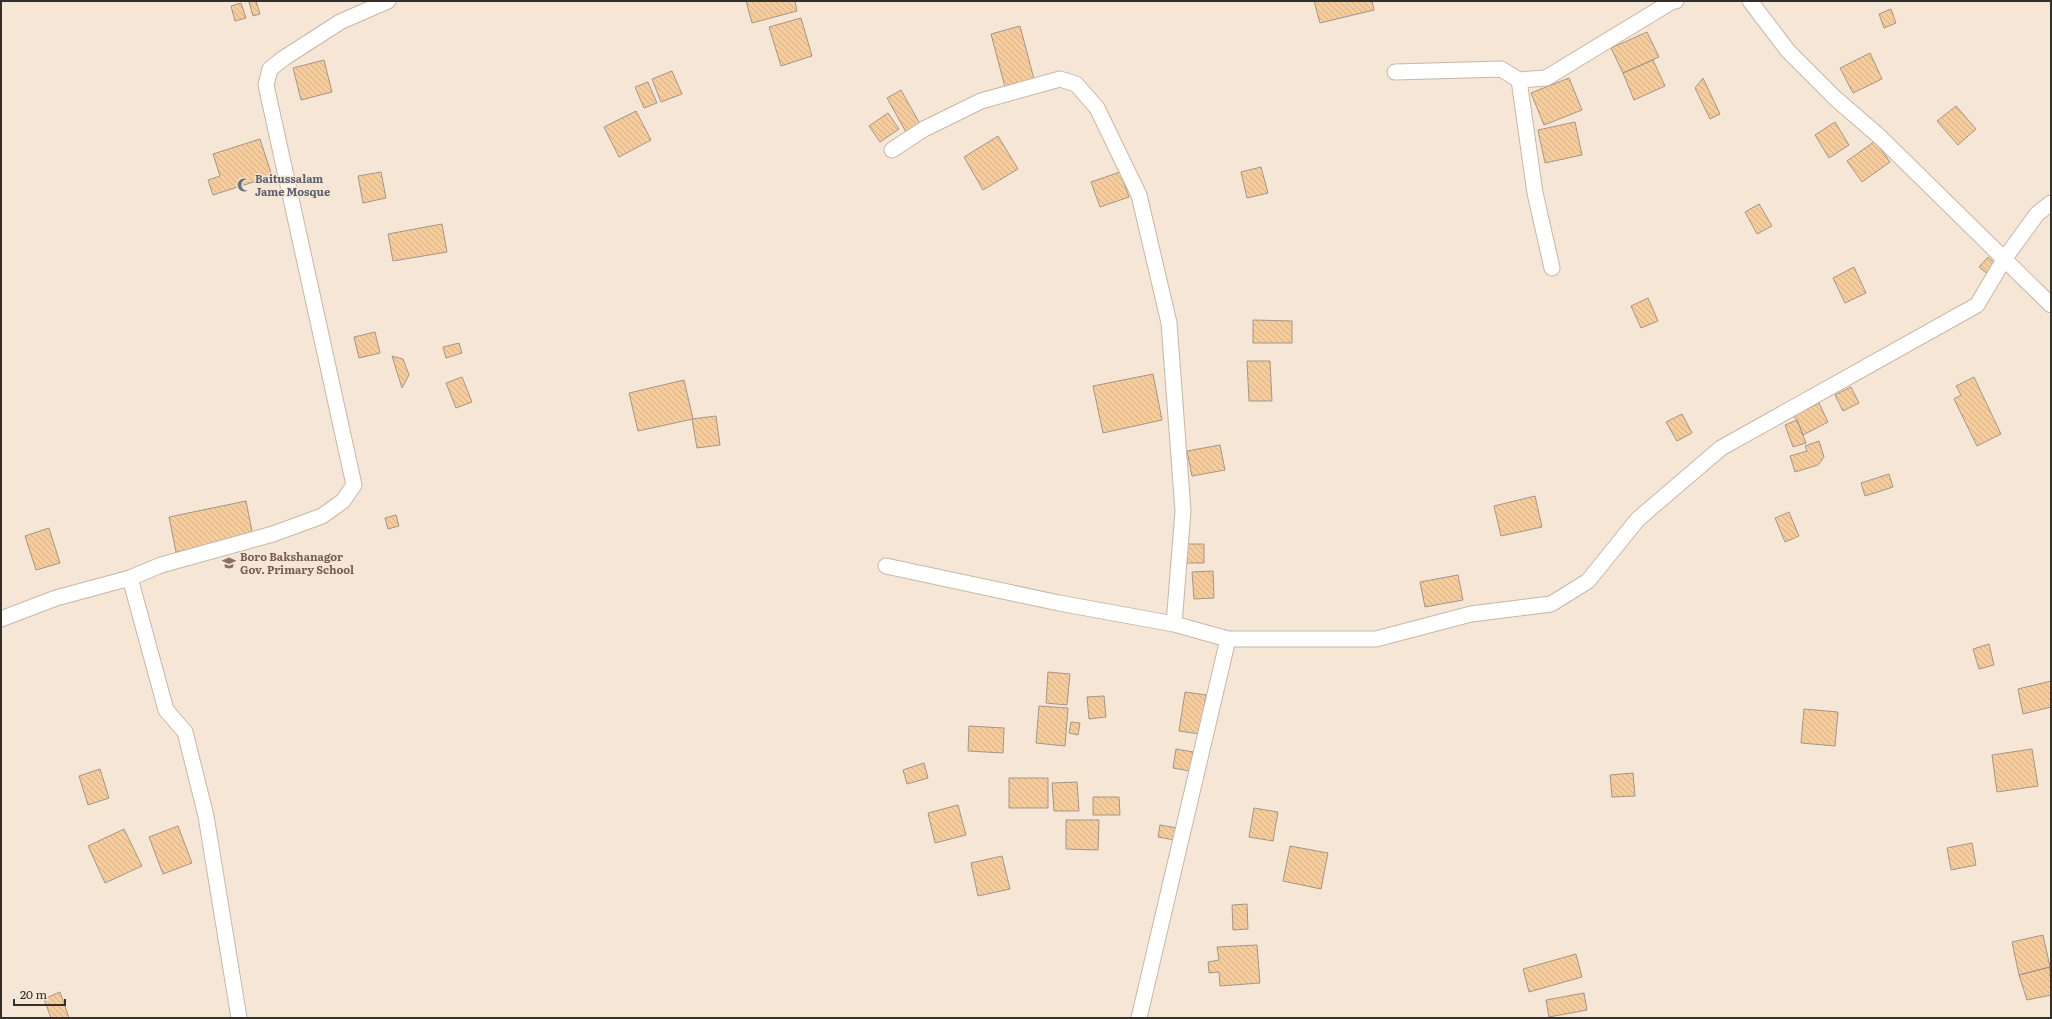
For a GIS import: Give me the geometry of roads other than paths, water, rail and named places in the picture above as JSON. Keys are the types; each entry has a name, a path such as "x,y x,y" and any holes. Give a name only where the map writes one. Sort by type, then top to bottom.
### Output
{"street":[{"path":"1,619 56,598 130,578 161,565 273,534 322,516 343,501 354,485 266,85 270,69 284,58 340,22 388,1"},
{"path":"1395,72 1501,69 1519,80 1546,78 1671,2 1676,1"},
{"path":"1750,1 1788,51 1830,93 1880,137 2006,258 2051,305"},
{"path":"892,150 924,129 981,101 1060,79 1076,84 1097,108 1139,195 1169,323 1183,511 1174,624"},
{"path":"1519,80 1535,193 1552,268"},
{"path":"886,566 1174,624 1228,639 1376,639 1471,614 1551,604 1588,581 1638,519 1721,448 1977,305 2006,258 2037,214 2051,203"},
{"path":"130,578 166,710 185,732 204,808 239,1018"},
{"path":"1139,1018 1228,639"}],"place":[{"name":"Baitussalam Jame Mosque","path":"244,185"},
{"name":"Boro Bakshanagor Gov. Primary School","path":"229,563"}]}
